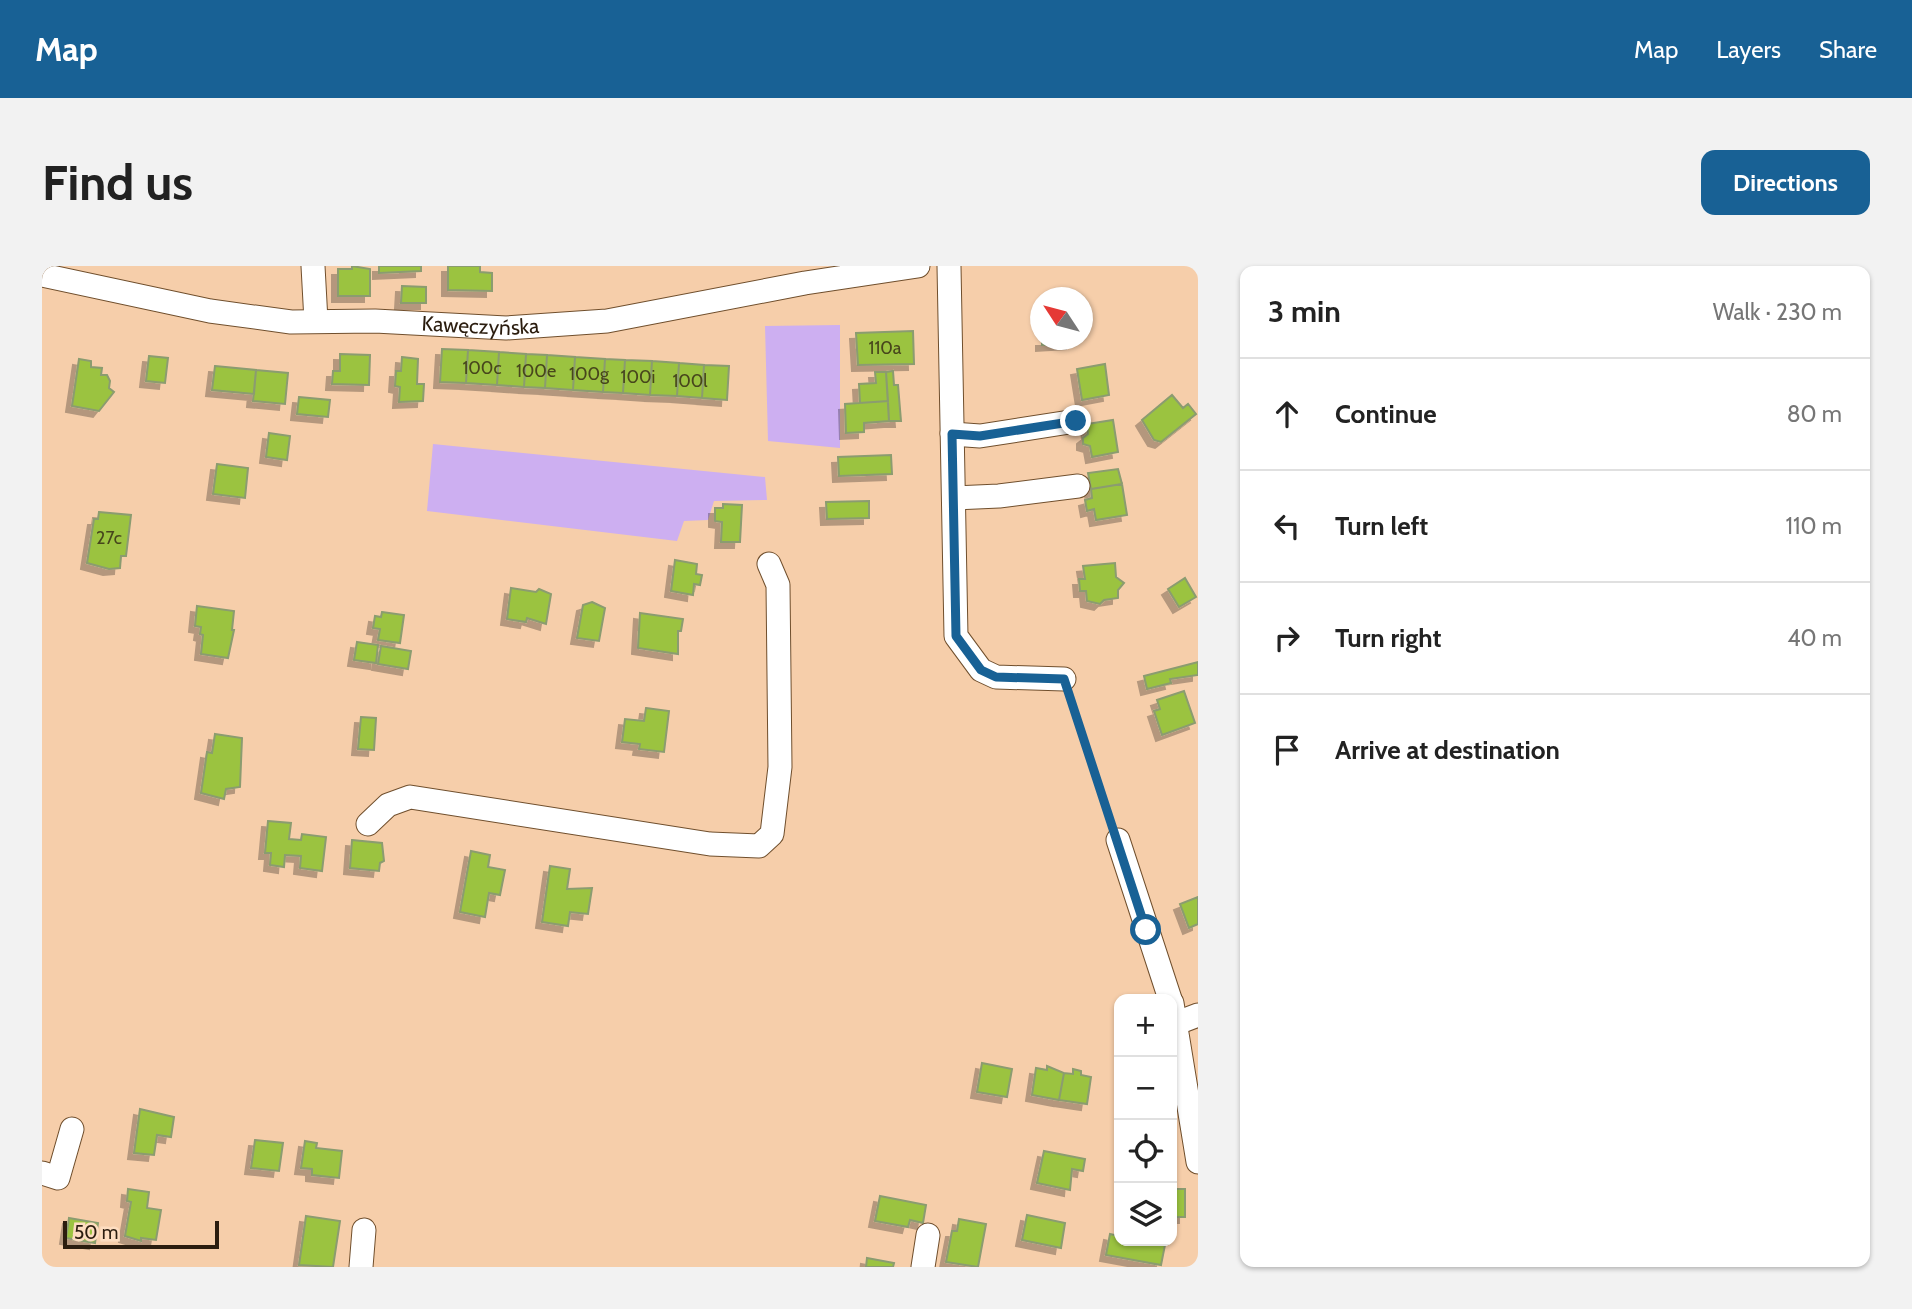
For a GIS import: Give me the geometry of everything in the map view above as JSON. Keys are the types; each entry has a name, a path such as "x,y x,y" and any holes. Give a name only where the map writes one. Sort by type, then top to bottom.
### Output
{"street":[{"path":"313,266 316,321"},
{"name":"Kawęczyńska","path":"42,275 210,311 291,322 551,327 607,321 918,266"},
{"path":"949,266 956,636 981,670 996,677 1064,679"},
{"path":"952,434 980,436 1076,421"},
{"path":"954,498 999,496 1078,486"},
{"path":"368,824 388,805 410,797 710,844 759,846 772,834 780,767 778,585 769,564"},
{"path":"1118,840 1168,994"},
{"path":"1177,1009 1198,1014"},
{"path":"1177,1033 1198,1162"},
{"path":"42,1172 58,1178 72,1129"},
{"path":"361,1267 364,1230"},
{"path":"923,1267 928,1235"}],"path":[{"path":"1064,679 1118,840"}],"shaded area":[{"path":"840,325 840,448 768,441 765,326"},
{"path":"433,444 765,477 767,500 714,501 708,520 684,521 677,541 427,511"}],"building":[{"path":"352,266 370,269 370,296 338,296 338,269 352,269"},
{"path":"379,266 421,266 421,271 379,273"},
{"path":"448,266 480,266 480,272 492,273 492,291 448,290"},
{"path":"402,286 426,287 426,303 401,303"},
{"path":"913,331 914,364 858,365 856,333"},
{"path":"442,349 468,350 466,383 440,382"},
{"path":"468,350 499,352 497,385 466,383"},
{"path":"499,352 526,354 524,387 497,385"},
{"path":"340,354 370,355 369,385 332,384 333,371 340,371"},
{"path":"526,354 547,355 545,388 524,387"},
{"path":"547,355 575,357 573,390 545,388"},
{"path":"149,356 168,358 165,383 146,381"},
{"path":"402,357 418,359 417,384 424,384 423,401 399,402 400,387 395,386 396,371 401,371"},
{"path":"575,357 605,359 603,392 573,390"},
{"path":"79,359 91,361 91,367 102,368 101,375 107,375 110,381 109,388 114,392 99,411 72,406"},
{"path":"605,359 625,360 623,393 603,392"},
{"path":"625,360 652,361 650,395 623,393"},
{"path":"652,361 679,363 677,396 650,395"},
{"path":"679,363 704,365 702,398 677,396"},
{"path":"1105,364 1109,395 1082,400 1077,369"},
{"path":"704,365 729,366 727,400 702,398"},
{"path":"215,366 256,370 254,394 212,390"},
{"path":"256,370 288,373 285,404 253,401"},
{"path":"893,371 894,385 898,385 901,421 889,421 886,372"},
{"path":"875,372 886,372 888,401 860,403 859,384 876,383"},
{"path":"1172,395 1183,408 1188,404 1196,414 1161,442 1154,440 1142,420"},
{"path":"299,397 330,400 328,417 297,414"},
{"path":"888,401 889,421 864,423 864,432 846,433 845,404"},
{"path":"1113,420 1118,452 1092,457 1090,446 1083,444 1083,438 1088,434 1087,424"},
{"path":"269,433 290,436 287,460 266,457"},
{"path":"891,455 892,474 839,476 838,457"},
{"path":"217,464 248,468 245,498 213,494"},
{"path":"1118,469 1122,484 1091,489 1088,473"},
{"path":"1122,484 1127,515 1096,520 1094,509 1087,511 1085,500 1092,498 1091,489"},
{"path":"869,501 869,518 827,519 826,502"},
{"path":"723,504 742,505 740,542 721,542 722,522 715,521 715,508 723,508"},
{"path":"99,512 131,515 126,556 121,556 120,568 109,569 87,563 94,519 98,519"},
{"path":"675,560 697,564 696,574 702,575 700,585 694,584 693,595 671,591"},
{"path":"1115,563 1116,577 1124,583 1118,590 1118,598 1104,600 1100,604 1087,601 1086,591 1080,591 1079,579 1085,579 1083,566"},
{"path":"1185,578 1196,597 1179,607 1168,589"},
{"path":"511,588 536,592 539,589 551,594 546,624 527,618 526,622 507,619"},
{"path":"592,602 605,608 599,641 577,638 583,605"},
{"path":"197,606 234,611 234,630 228,658 201,654 203,635 200,634 201,627 195,626"},
{"path":"382,612 404,615 400,643 378,640 380,629 373,628 375,616 381,617"},
{"path":"640,613 683,619 681,631 678,631 678,654 638,648"},
{"path":"357,642 378,645 376,663 354,660"},
{"path":"381,646 411,651 408,669 378,664"},
{"path":"1198,662 1198,675 1170,679 1171,683 1147,689 1144,676"},
{"path":"1184,691 1195,723 1162,735 1154,711 1160,709 1157,700"},
{"path":"646,708 669,711 664,752 639,749 640,744 622,742 625,719 644,721"},
{"path":"361,717 376,718 374,750 358,749"},
{"path":"215,734 242,738 240,787 226,789 224,799 201,793 207,752 212,753"},
{"path":"268,821 291,823 289,839 301,840 302,834 326,837 322,871 300,868 301,856 285,855 284,867 270,865 271,853 265,853"},
{"path":"352,840 382,843 384,861 380,863 379,871 350,868"},
{"path":"471,851 490,855 488,867 505,870 500,895 489,893 485,917 460,912"},
{"path":"550,866 570,869 567,889 592,888 588,914 570,912 568,926 542,922"},
{"path":"1198,897 1198,924 1189,928 1180,904"},
{"path":"982,1063 1012,1069 1007,1097 977,1092"},
{"path":"1047,1066 1064,1073 1059,1100 1032,1095 1036,1068 1047,1070"},
{"path":"1073,1069 1081,1071 1081,1075 1091,1077 1087,1104 1059,1100 1064,1073 1073,1074"},
{"path":"140,1109 174,1117 171,1137 157,1135 154,1155 134,1153"},
{"path":"255,1140 283,1143 279,1171 251,1168"},
{"path":"305,1141 317,1143 316,1148 342,1151 339,1178 312,1175 312,1169 301,1168"},
{"path":"1044,1151 1085,1159 1083,1171 1072,1169 1070,1190 1037,1183"},
{"path":"128,1189 149,1192 147,1208 161,1210 156,1240 141,1238 141,1241 125,1236 131,1202 127,1201"},
{"path":"1177,1189 1185,1189 1185,1217 1177,1217"},
{"path":"880,1196 926,1205 923,1223 910,1220 908,1227 875,1221"},
{"path":"1027,1215 1065,1223 1061,1248 1022,1240"},
{"path":"306,1216 340,1221 333,1267 299,1265"},
{"path":"69,1218 98,1223 95,1243 66,1238"},
{"path":"959,1219 986,1224 978,1267 946,1262 952,1231 957,1231"},
{"path":"1110,1234 1114,1235 1114,1246 1165,1246 1161,1265 1106,1255"},
{"path":"867,1258 894,1263 893,1267 866,1267"}],"route":[{"path":"1076,421 980,436 952,434 956,636 981,670 996,677 1064,679 1146,930"}]}
